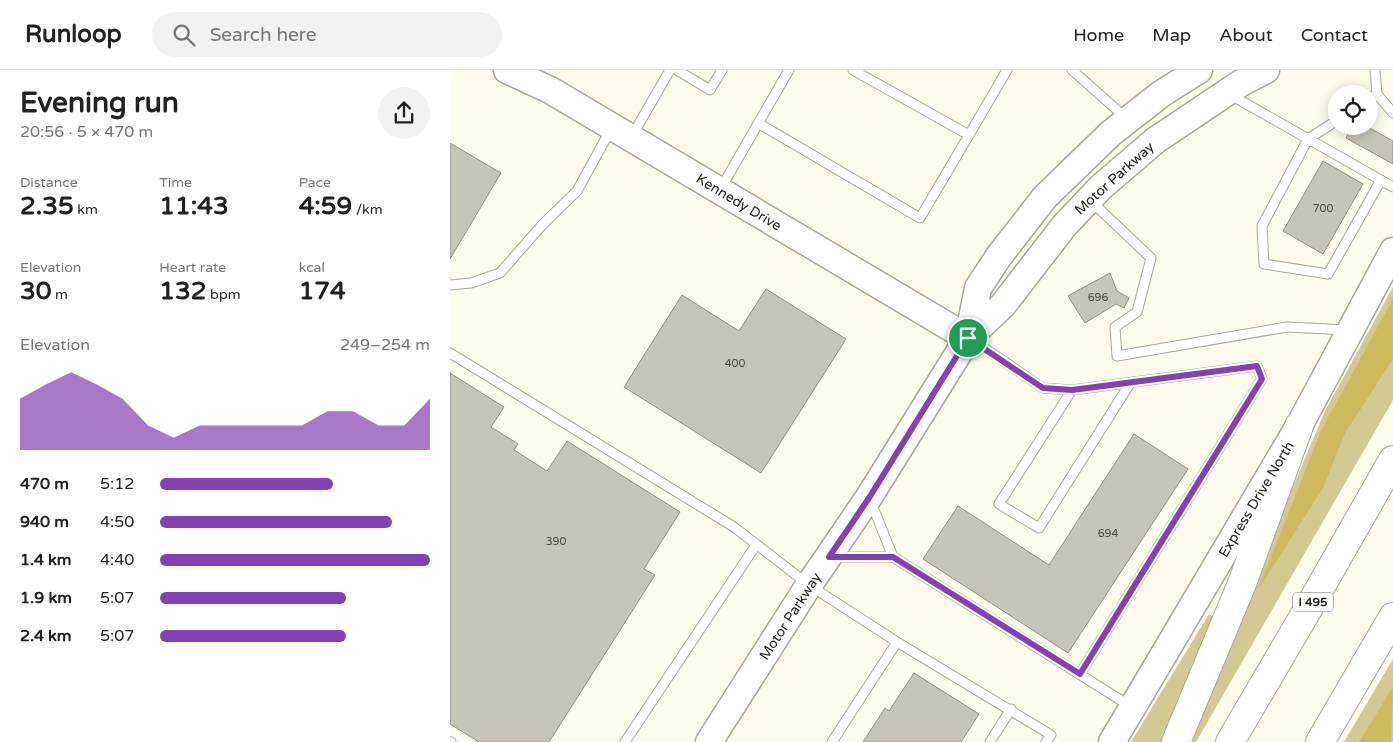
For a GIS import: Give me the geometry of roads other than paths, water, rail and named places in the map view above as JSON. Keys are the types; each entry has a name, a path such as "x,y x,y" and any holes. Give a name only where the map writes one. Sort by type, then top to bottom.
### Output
{"highway":[{"path":"1176,742 1243,581 1299,426"},
{"name":"I 495","path":"1230,742 1393,460"},
{"path":"1320,742 1393,617"}],"main road":[{"name":"Kennedy Drive","path":"507,70 550,90 968,338"},
{"name":"Motor Parkway","path":"968,338 978,288 999,256 1045,197 1097,145 1161,94 1199,70"},
{"name":"Motor Parkway","path":"709,742 809,585 869,498 968,338 1003,305 1064,226 1089,199 1156,140 1226,93 1266,70"},
{"name":"Express Drive North","path":"1112,742 1299,426 1393,252"}],"lane":[{"path":"450,285 471,283 500,273 543,224 577,191 670,70"},
{"path":"677,70 710,90 722,70"},
{"path":"719,190 789,70"},
{"path":"853,70 969,135"},
{"path":"758,123 920,218 1007,70"},
{"path":"1072,70 1128,120"},
{"path":"1375,70 1376,85"},
{"path":"1226,93 1393,187"},
{"path":"1378,95 1393,113"},
{"path":"1328,126 1308,139 1262,226 1264,264 1328,274 1381,180"},
{"path":"1089,199 1151,258 1137,312 1115,327 1117,356 1287,327 1350,330"},
{"path":"968,338 1043,388 1072,390 1129,385 1257,366 1262,379 1080,674"},
{"path":"450,353 734,527 809,585 897,642 1011,709 1051,735 1046,742"},
{"path":"1072,390 999,504 1039,528 1129,385"},
{"path":"869,498 893,557"},
{"path":"625,742 756,545"},
{"path":"829,557 893,557 1133,708"},
{"path":"832,742 897,642"},
{"path":"990,742 1011,709"}]}
